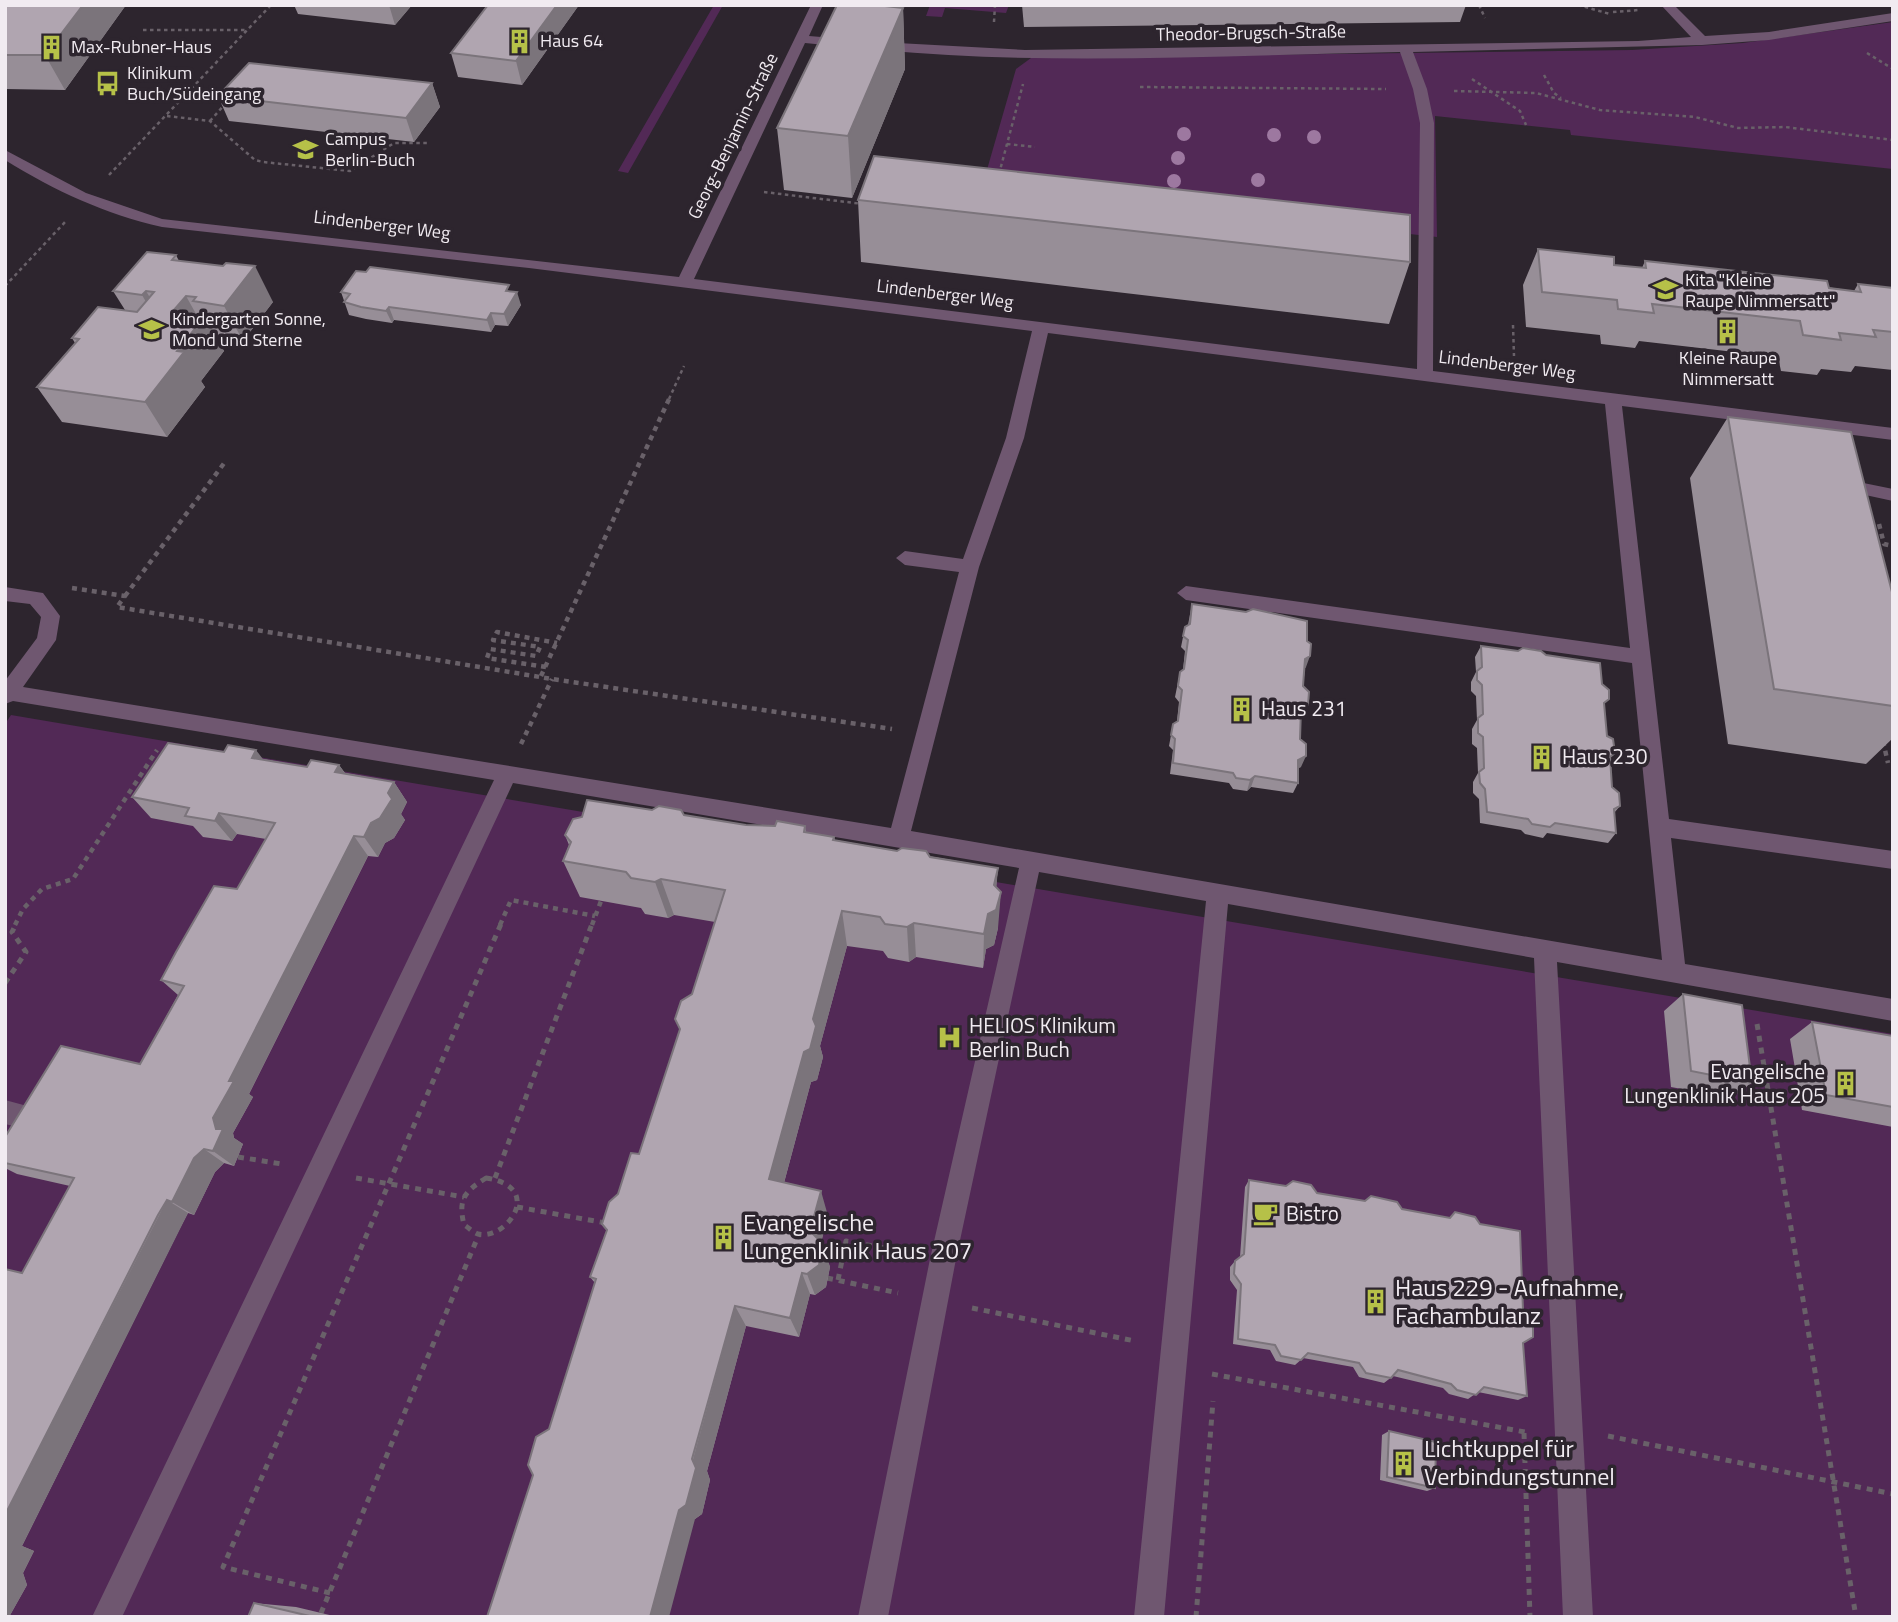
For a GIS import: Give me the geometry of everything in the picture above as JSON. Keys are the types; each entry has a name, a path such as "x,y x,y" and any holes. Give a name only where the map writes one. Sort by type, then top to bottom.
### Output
{"street":[{"name":"Georg-Benjamin-Straße","path":"684,283 817,5"},
{"path":"1667,5 1702,41"},
{"path":"1854,10 1868,21"},
{"name":"Theodor-Brugsch-Straße","path":"801,39 945,52 1025,54 1405,48 1702,41 1893,17"},
{"path":"1405,48 1420,89 1427,123 1425,376"},
{"name":"Lindenberger Weg","path":"5,154 85,200 124,215 162,223 684,283 1893,434"},
{"path":"899,838 970,567 1015,438 1041,328"},
{"path":"1614,399 1675,972"},
{"path":"1732,415 1744,436"},
{"path":"1825,480 1860,491 1893,495"},
{"path":"905,558 970,567"},
{"path":"1186,593 1640,657"},
{"path":"5,594 36,598 51,616 46,640 7,694 899,838 1893,1010"},
{"path":"107,1617 506,774"},
{"path":"1660,827 1893,860"},
{"path":"873,1617 943,1259 1031,861"},
{"path":"1149,1617 1218,893"},
{"path":"1545,950 1578,1617"},
{"path":"5,1112 48,1122"}],"path":[{"path":"5,286 271,5"},
{"path":"143,30 248,30"},
{"path":"998,181 1024,77 1025,54"},
{"path":"1542,72 1554,93 1564,101"},
{"path":"1468,76 1520,111 1526,125"},
{"path":"1420,89 1536,93 1600,110 1695,117 1738,128 1785,127 1893,140"},
{"path":"210,121 227,103"},
{"path":"166,116 210,121 255,160 263,162 359,169 394,143 428,143"},
{"path":"1007,144 1035,147"},
{"path":"728,188 867,205"},
{"path":"541,676 684,366"},
{"path":"225,462 117,607 552,679 927,734"},
{"path":"1893,525 1879,523 1884,544 1893,546"},
{"path":"58,586 125,596"},
{"path":"546,667 486,658 490,649 536,656 540,648 493,640 497,632 556,643"},
{"path":"506,774 552,679"},
{"path":"5,983 26,952 12,932 23,909 42,889 73,878 176,720"},
{"path":"1882,738 1888,763"},
{"path":"330,1593 223,1567 511,900 595,916"},
{"path":"495,1178 601,901"},
{"path":"1751,985 1856,1617"},
{"path":"318,1171 464,1197"},
{"path":"495,1178 503,1179 516,1190 517,1207 508,1225 489,1234 479,1234 464,1225 460,1207 464,1197 477,1183 495,1178"},
{"path":"517,1207 613,1224"},
{"path":"321,1613 479,1234"},
{"path":"838,1280 846,1241 943,1259"},
{"path":"827,1278 1175,1349 1215,1376 1524,1433 1569,1428 1893,1494"},
{"path":"1196,1617 1215,1376"},
{"path":"1524,1433 1530,1617"}],"shaded area":[{"path":"714,5 723,5 628,173 618,171"},
{"path":"930,5 1009,5 1006,13 945,8 942,17 926,16"},
{"path":"1893,22 1893,169 1571,135 1570,130 1435,116 1437,237 982,187 1016,69 1031,58 1632,50 1743,43"},
{"path":"11,715 1893,1034 1893,1617 5,1617 5,724"}],"building":[{"path":"5,5 83,5 45,55 5,55"},
{"path":"488,5 557,5 516,61 451,53"},
{"path":"837,5 903,8 848,136 777,128"},
{"path":"249,63 432,83 406,118 218,96"},
{"path":"874,156 1410,215 1410,262 858,200"},
{"path":"1538,249 1614,257 1614,265 1646,268 1645,261 1827,281 1829,288 1861,292 1858,284 1893,288 1893,332 1873,330 1876,337 1839,333 1841,340 1803,335 1800,321 1652,304 1654,313 1618,309 1617,300 1542,292"},
{"path":"147,252 176,255 172,260 223,266 226,263 255,266 224,306 193,301 196,297 186,296 173,311 205,316 177,351 184,352 145,402 37,387 79,339 72,338 98,307 137,312 154,292 146,291 142,295 113,291"},
{"path":"370,267 509,285 506,291 517,292 504,314 491,313 487,320 389,307 386,311 344,302 350,294 341,292 356,271 366,272"},
{"path":"1728,417 1851,432 1893,596 1893,706 1774,689"},
{"name":"Haus 231","path":"1192,604 1246,612 1253,609 1307,621 1307,641 1311,644 1310,656 1305,659 1303,686 1309,692 1308,705 1301,709 1300,739 1306,744 1306,756 1298,760 1298,783 1255,776 1250,780 1236,778 1233,773 1173,763 1175,739 1171,735 1173,724 1178,721 1182,690 1178,686 1180,672 1184,669 1188,640 1183,636 1185,627 1190,624"},
{"name":"Haus 230","path":"1481,646 1518,651 1523,648 1541,651 1546,655 1600,663 1602,684 1609,690 1609,699 1604,703 1607,736 1613,739 1615,753 1610,757 1612,787 1619,793 1620,806 1614,809 1616,833 1555,823 1550,827 1532,824 1528,819 1487,812 1485,789 1480,783 1479,772 1484,768 1483,737 1478,733 1478,718 1483,714 1482,685 1477,680 1477,671 1482,667"},
{"path":"168,743 224,752 228,745 256,750 252,758 307,767 311,760 339,765 335,772 394,782 388,793 392,799 380,818 371,823 364,837 354,836 229,1081 234,1081 213,1118 216,1129 223,1129 213,1151 204,1149 194,1158 172,1202 167,1200 158,1215 5,1515 5,1269 22,1273 74,1178 5,1163 5,1137 61,1046 140,1064 184,986 161,980 176,952 214,886 237,889 275,823 219,813 215,821 185,816 189,808 132,797"},
{"name":"Evangelische Lungenklinik Haus 207","path":"587,800 652,810 659,806 681,810 684,815 746,825 775,826 777,821 805,826 804,832 834,837 833,840 897,851 902,848 926,851 930,857 998,868 994,885 1001,892 996,910 988,914 984,934 914,923 907,927 885,924 880,917 842,911 813,1019 816,1026 810,1049 804,1052 769,1179 821,1191 810,1231 823,1244 819,1265 807,1274 802,1273 790,1318 735,1306 692,1459 696,1468 686,1505 679,1510 650,1617 487,1617 533,1475 528,1465 536,1437 549,1429 596,1279 590,1277 607,1230 602,1224 609,1202 618,1194 631,1153 639,1154 680,1029 675,1019 681,1001 692,994 725,890 661,879 655,882 631,878 626,872 563,861 571,842 565,835 573,819 582,817"},
{"path":"1683,994 1742,1005 1752,1083 1691,1071"},
{"path":"1812,1022 1893,1036 1893,1107 1826,1095"},
{"name":"Haus 229 - Aufnahme, Fachambulanz","path":"1249,1180 1286,1186 1293,1181 1311,1185 1317,1193 1365,1201 1371,1196 1397,1202 1402,1209 1450,1218 1455,1212 1475,1217 1480,1224 1520,1231 1523,1310 1533,1320 1533,1337 1523,1343 1527,1396 1484,1387 1476,1395 1457,1390 1451,1384 1398,1370 1391,1378 1366,1373 1359,1363 1308,1353 1301,1360 1281,1356 1275,1345 1238,1339 1241,1284 1234,1274 1235,1261 1244,1254"},
{"name":"Lichtkuppel für Verbindungstunnel","path":"1389,1431 1436,1442 1435,1488 1387,1477"},
{"path":"254,1603 314,1617 248,1617"}],"place":[{"name":"Haus 64","path":"520,41"},
{"name":"Max-Rubner-Haus","path":"51,47"},
{"name":"Klinikum Buch/Südeingang","path":"107,83"},
{"name":"Campus Berlin-Buch","path":"305,149"},
{"name":"Kita \"Kleine Raupe Nimmersatt\"","path":"1665,290"},
{"name":"Kindergarten Sonne, Mond und Sterne","path":"152,329"},
{"name":"Kleine Raupe Nimmersatt","path":"1728,331"},
{"name":"Haus 231","path":"1241,709"},
{"name":"Haus 230","path":"1542,757"},
{"name":"HELIOS Klinikum Berlin Buch","path":"949,1038"},
{"name":"Evangelische Lungenklinik Haus 205","path":"1845,1084"},
{"name":"Bistro","path":"1266,1214"},
{"name":"Evangelische Lungenklinik Haus 207","path":"723,1237"},
{"name":"Haus 229 - Aufnahme, Fachambulanz","path":"1375,1302"},
{"name":"Lichtkuppel für Verbindungstunnel","path":"1404,1463"}]}
